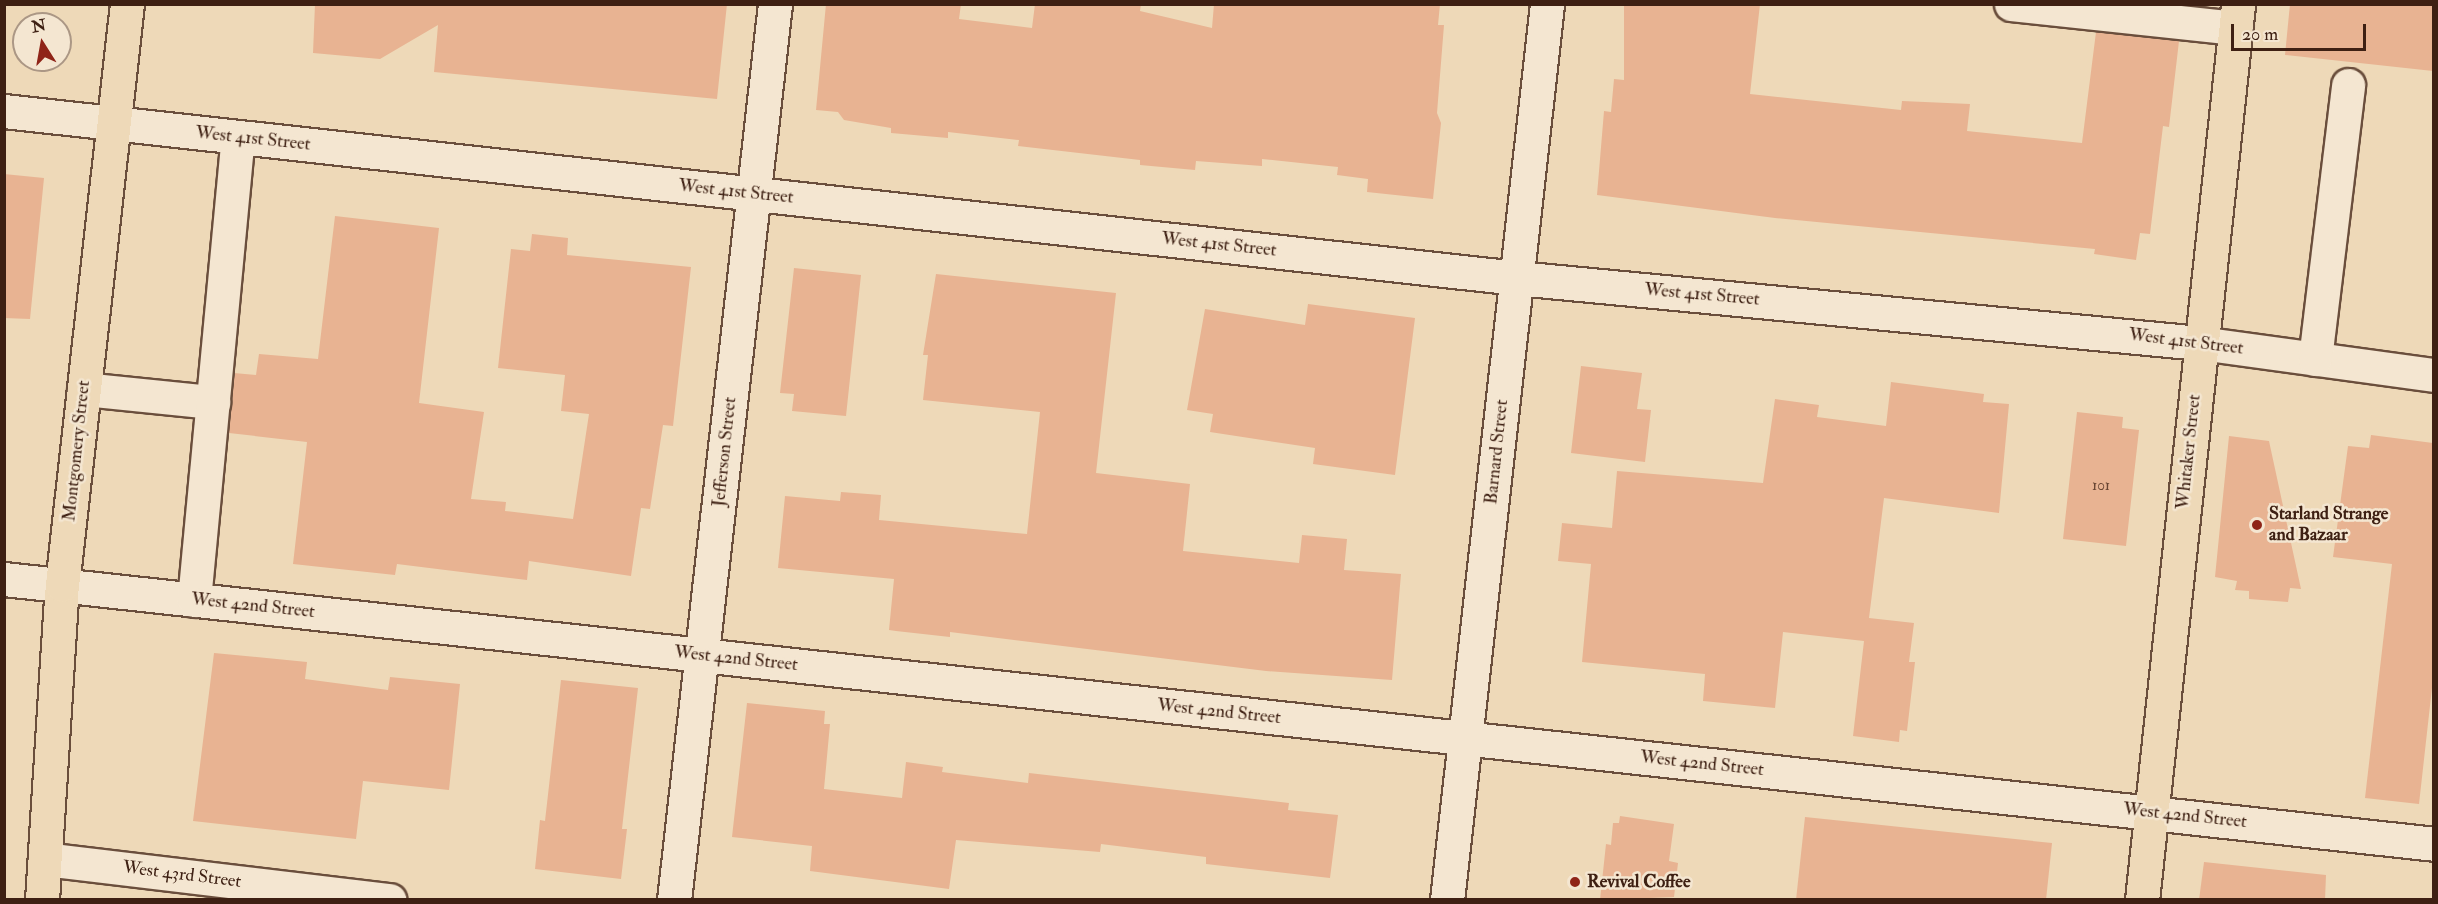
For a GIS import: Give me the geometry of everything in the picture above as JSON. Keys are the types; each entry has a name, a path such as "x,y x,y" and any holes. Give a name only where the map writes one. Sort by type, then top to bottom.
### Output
{"main road":[{"name":"Montgomery Street","path":"42,900 62,585 127,4"},
{"name":"Whitaker Street","path":"2142,900 2200,343 2237,16"}],"street":[{"name":"Jefferson Street","path":"674,900 775,4"},
{"name":"Barnard Street","path":"1447,900 1547,4"},
{"path":"2011,4 2237,16"},
{"path":"2315,359 2348,85"},
{"name":"West 41st Street","path":"4,111 1517,278 2200,343 2433,375"},
{"path":"194,600 238,138"},
{"path":"84,389 213,402"},
{"name":"West 42nd Street","path":"4,579 2433,844"},
{"name":"West 43rd Street","path":"45,859 390,900"}],"building":[{"path":"315,4 727,4 717,99 434,72 438,25 380,59 313,53"},
{"path":"826,4 961,4 959,19 1032,28 1035,4 1141,4 1140,11 1212,28 1214,4 1440,4 1438,25 1444,25 1437,113 1441,123 1433,199 1367,192 1368,179 1337,175 1338,167 1262,159 1262,166 1196,161 1195,170 1140,165 1140,160 1018,146 1019,140 948,132 948,138 891,133 891,128 844,120 838,112 816,110"},
{"path":"1624,4 1760,4 1750,94 1901,110 1902,101 1970,104 1967,131 2082,143 2096,32 2179,41 2169,127 2163,126 2150,234 2140,233 2136,260 2094,254 2095,249 1775,218 1597,195 1604,111 1611,112 1614,79 1624,80"},
{"path":"2290,4 2433,4 2433,71 2285,55"},
{"path":"4,174 44,178 30,319 4,318"},
{"path":"335,216 439,228 419,403 484,412 471,499 506,502 505,511 573,519 589,414 561,411 565,375 498,368 511,249 530,251 532,234 568,238 567,255 691,267 673,426 663,425 650,509 641,508 631,576 529,561 527,580 397,564 395,575 293,564 307,442 229,433 234,373 256,375 259,354 318,359"},
{"path":"794,268 861,275 846,416 792,411 794,394 780,393"},
{"path":"936,274 1116,293 1096,473 1190,484 1183,551 1299,563 1302,535 1347,539 1344,570 1401,574 1392,680 1266,671 950,632 950,637 889,630 894,579 778,568 785,496 840,501 841,492 881,495 879,520 1027,534 1040,412 923,400 928,355 923,355"},
{"path":"1308,304 1415,318 1395,475 1313,464 1315,448 1210,432 1213,414 1187,410 1205,309 1305,325"},
{"path":"1581,366 1642,373 1637,409 1651,410 1645,462 1571,453"},
{"path":"1891,382 1984,394 1983,402 2009,404 1999,513 1884,498 1869,618 1914,623 1909,662 1915,662 1907,731 1900,730 1899,742 1853,736 1864,641 1783,632 1775,708 1703,701 1705,674 1582,662 1591,564 1558,561 1562,523 1612,528 1617,471 1763,483 1775,399 1819,405 1817,417 1886,426"},
{"path":"2077,412 2123,417 2122,428 2139,430 2126,546 2063,539"},
{"path":"2371,435 2433,443 2433,679 2419,804 2365,798 2392,564 2333,557 2348,446 2369,448"},
{"path":"2229,436 2269,441 2301,589 2290,588 2288,602 2249,599 2249,591 2235,590 2237,581 2215,577"},
{"path":"214,653 307,662 305,679 388,690 390,677 460,684 449,790 363,781 356,839 193,821"},
{"path":"561,680 638,688 622,829 627,829 621,879 535,869 540,820 545,821"},
{"path":"747,703 825,711 824,724 830,724 824,789 902,798 906,762 943,767 942,772 1028,783 1029,773 1289,803 1288,810 1338,815 1330,878 1206,864 1206,857 1101,844 1100,852 956,840 949,889 810,871 812,846 732,837"},
{"path":"1620,816 1674,824 1669,861 1678,863 1674,897 1600,900 1606,844 1611,845 1613,823 1619,823"},
{"path":"1805,817 2052,843 2046,900 1796,900"},
{"path":"2204,862 2326,875 2325,900 2199,900"}],"place":[{"name":"Starland Strange and Bazaar","path":"2257,525"},
{"name":"Revival Coffee","path":"1575,882"}]}
